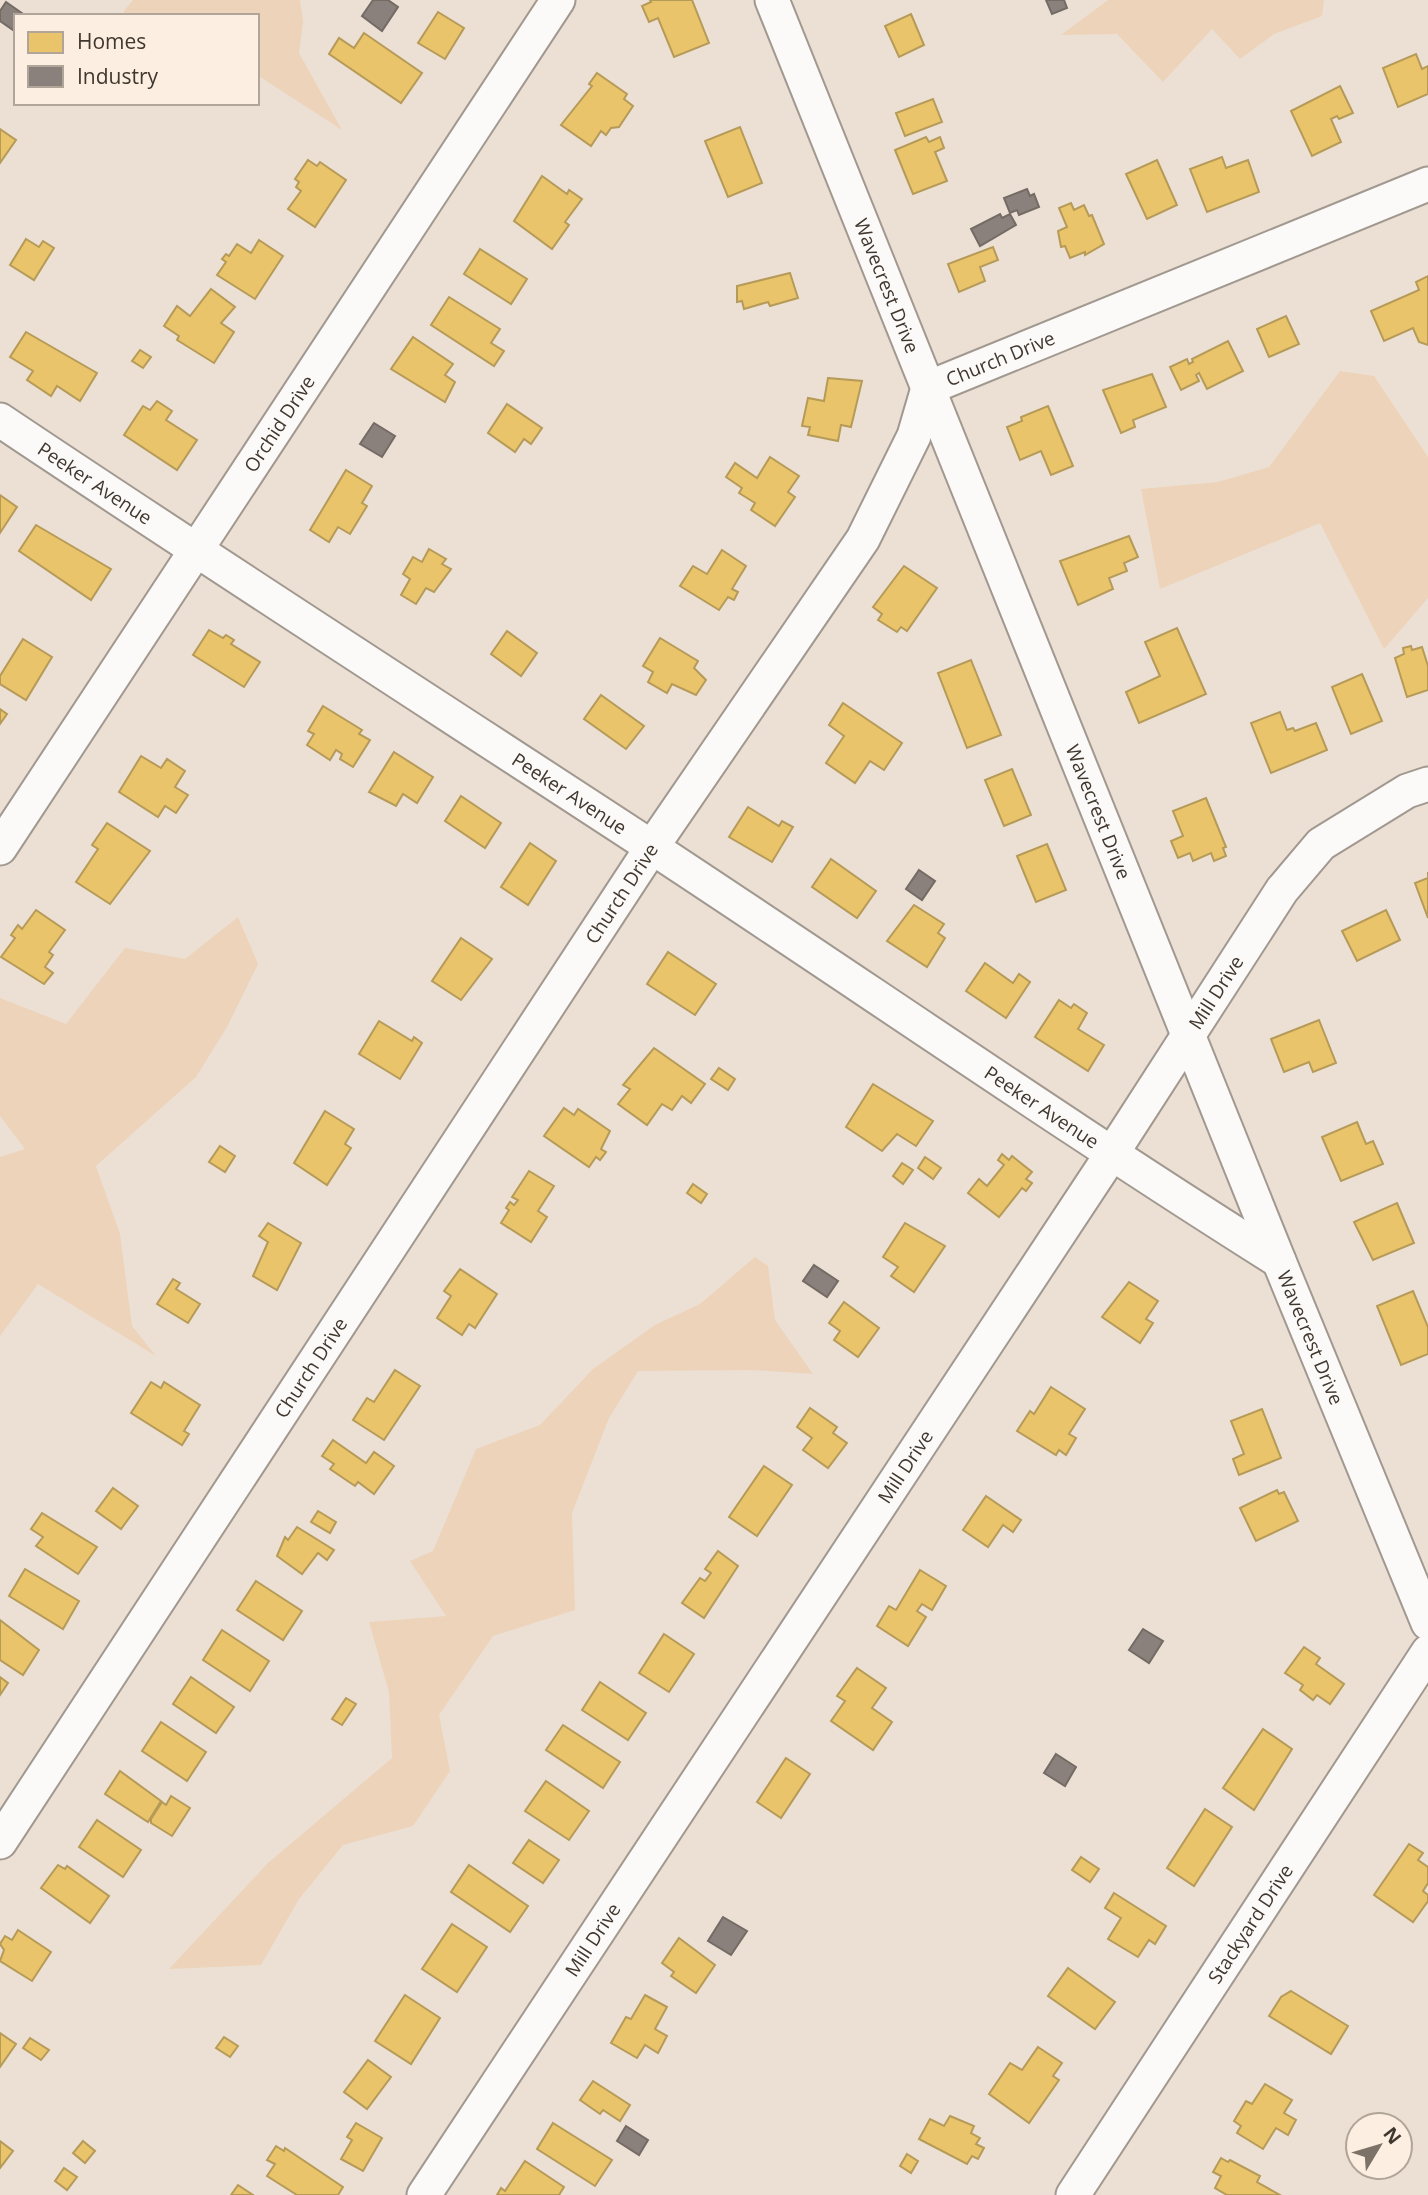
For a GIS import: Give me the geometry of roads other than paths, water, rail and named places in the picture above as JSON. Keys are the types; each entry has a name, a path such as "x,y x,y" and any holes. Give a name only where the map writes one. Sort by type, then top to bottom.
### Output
{"street":[{"name":"Orchid Drive","path":"0,848 558,0"},
{"name":"Wavecrest Drive","path":"772,0 1279,1261 1428,1623"},
{"name":"Church Drive","path":"0,1842 652,847 863,539 914,436 928,388 1428,184"},
{"name":"Peeker Avenue","path":"0,420 196,552 652,847 1111,1155 1279,1261"},
{"name":"Mill Drive","path":"424,2195 1111,1155 1282,890 1321,844 1407,791 1428,784"},
{"name":"Stackyard Drive","path":"1073,2195 1428,1652"}]}
